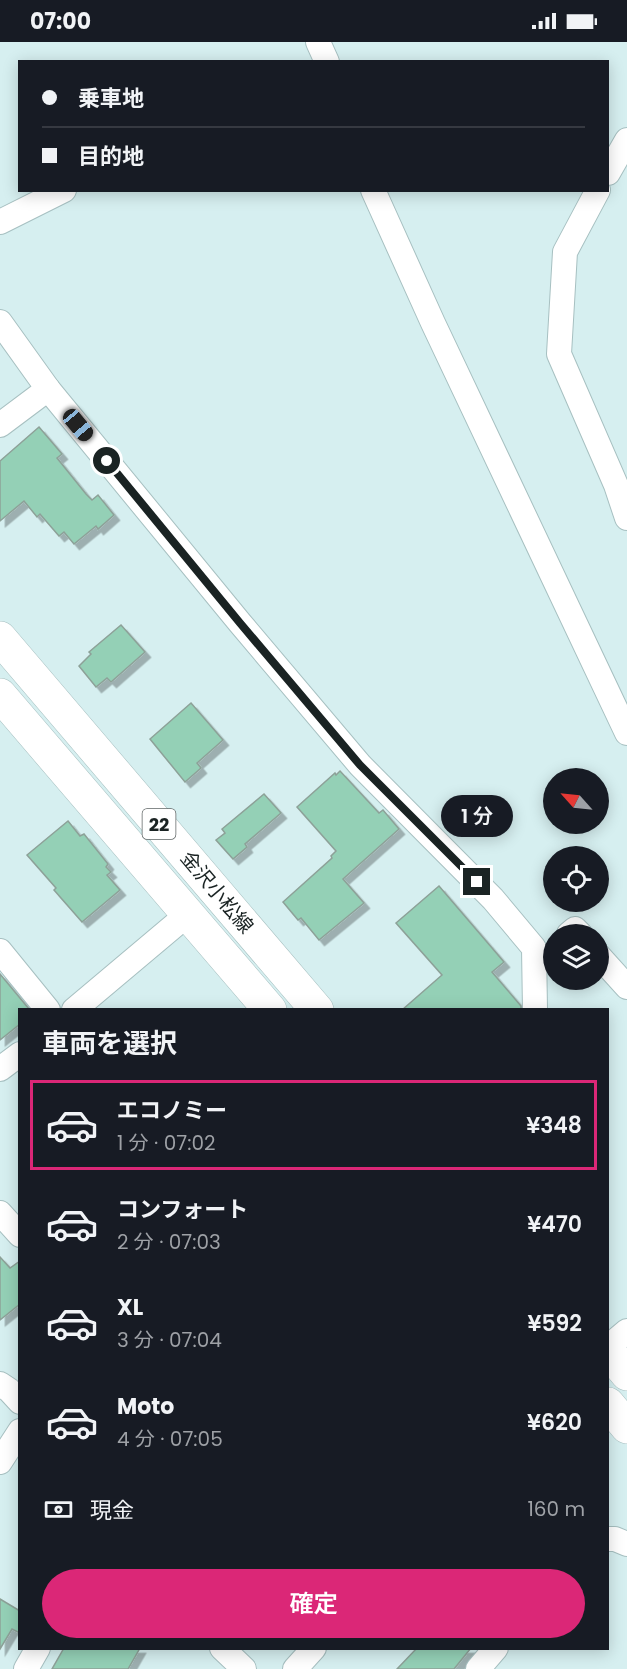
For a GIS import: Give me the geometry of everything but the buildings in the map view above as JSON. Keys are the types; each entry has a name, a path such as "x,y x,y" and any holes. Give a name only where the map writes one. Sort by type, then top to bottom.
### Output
{"main road":[{"name":"金沢小松線","path":"0,638 315,1008"},
{"name":"金沢小松線","path":"0,695 268,1008"},
{"path":"609,1350 627,1374"},
{"path":"609,1405 627,1427"}],"street":[{"path":"318,42 326,60"},
{"path":"609,171 627,140"},
{"path":"0,222 60,192"},
{"path":"374,192 433,323 627,733"},
{"path":"597,192 565,252 559,354 616,485 627,518"},
{"path":"0,322 48,389 360,765 500,907 534,948 536,1008"},
{"path":"1,423 48,389"},
{"path":"76,1008 188,914"},
{"path":"0,951 46,1008"},
{"path":"535,966 543,959"},
{"path":"609,968 627,987"},
{"path":"0,1069 18,1056"},
{"path":"0,1213 18,1233"},
{"path":"609,1348 627,1331"},
{"path":"0,1384 18,1400"},
{"path":"0,1462 18,1434"},
{"path":"609,1539 627,1544"},
{"path":"26,1669 37,1650"},
{"path":"224,1650 244,1669"},
{"path":"295,1669 312,1650"},
{"path":"478,1669 494,1650"}],"route":[{"path":"107,461 360,765 477,882"}]}
